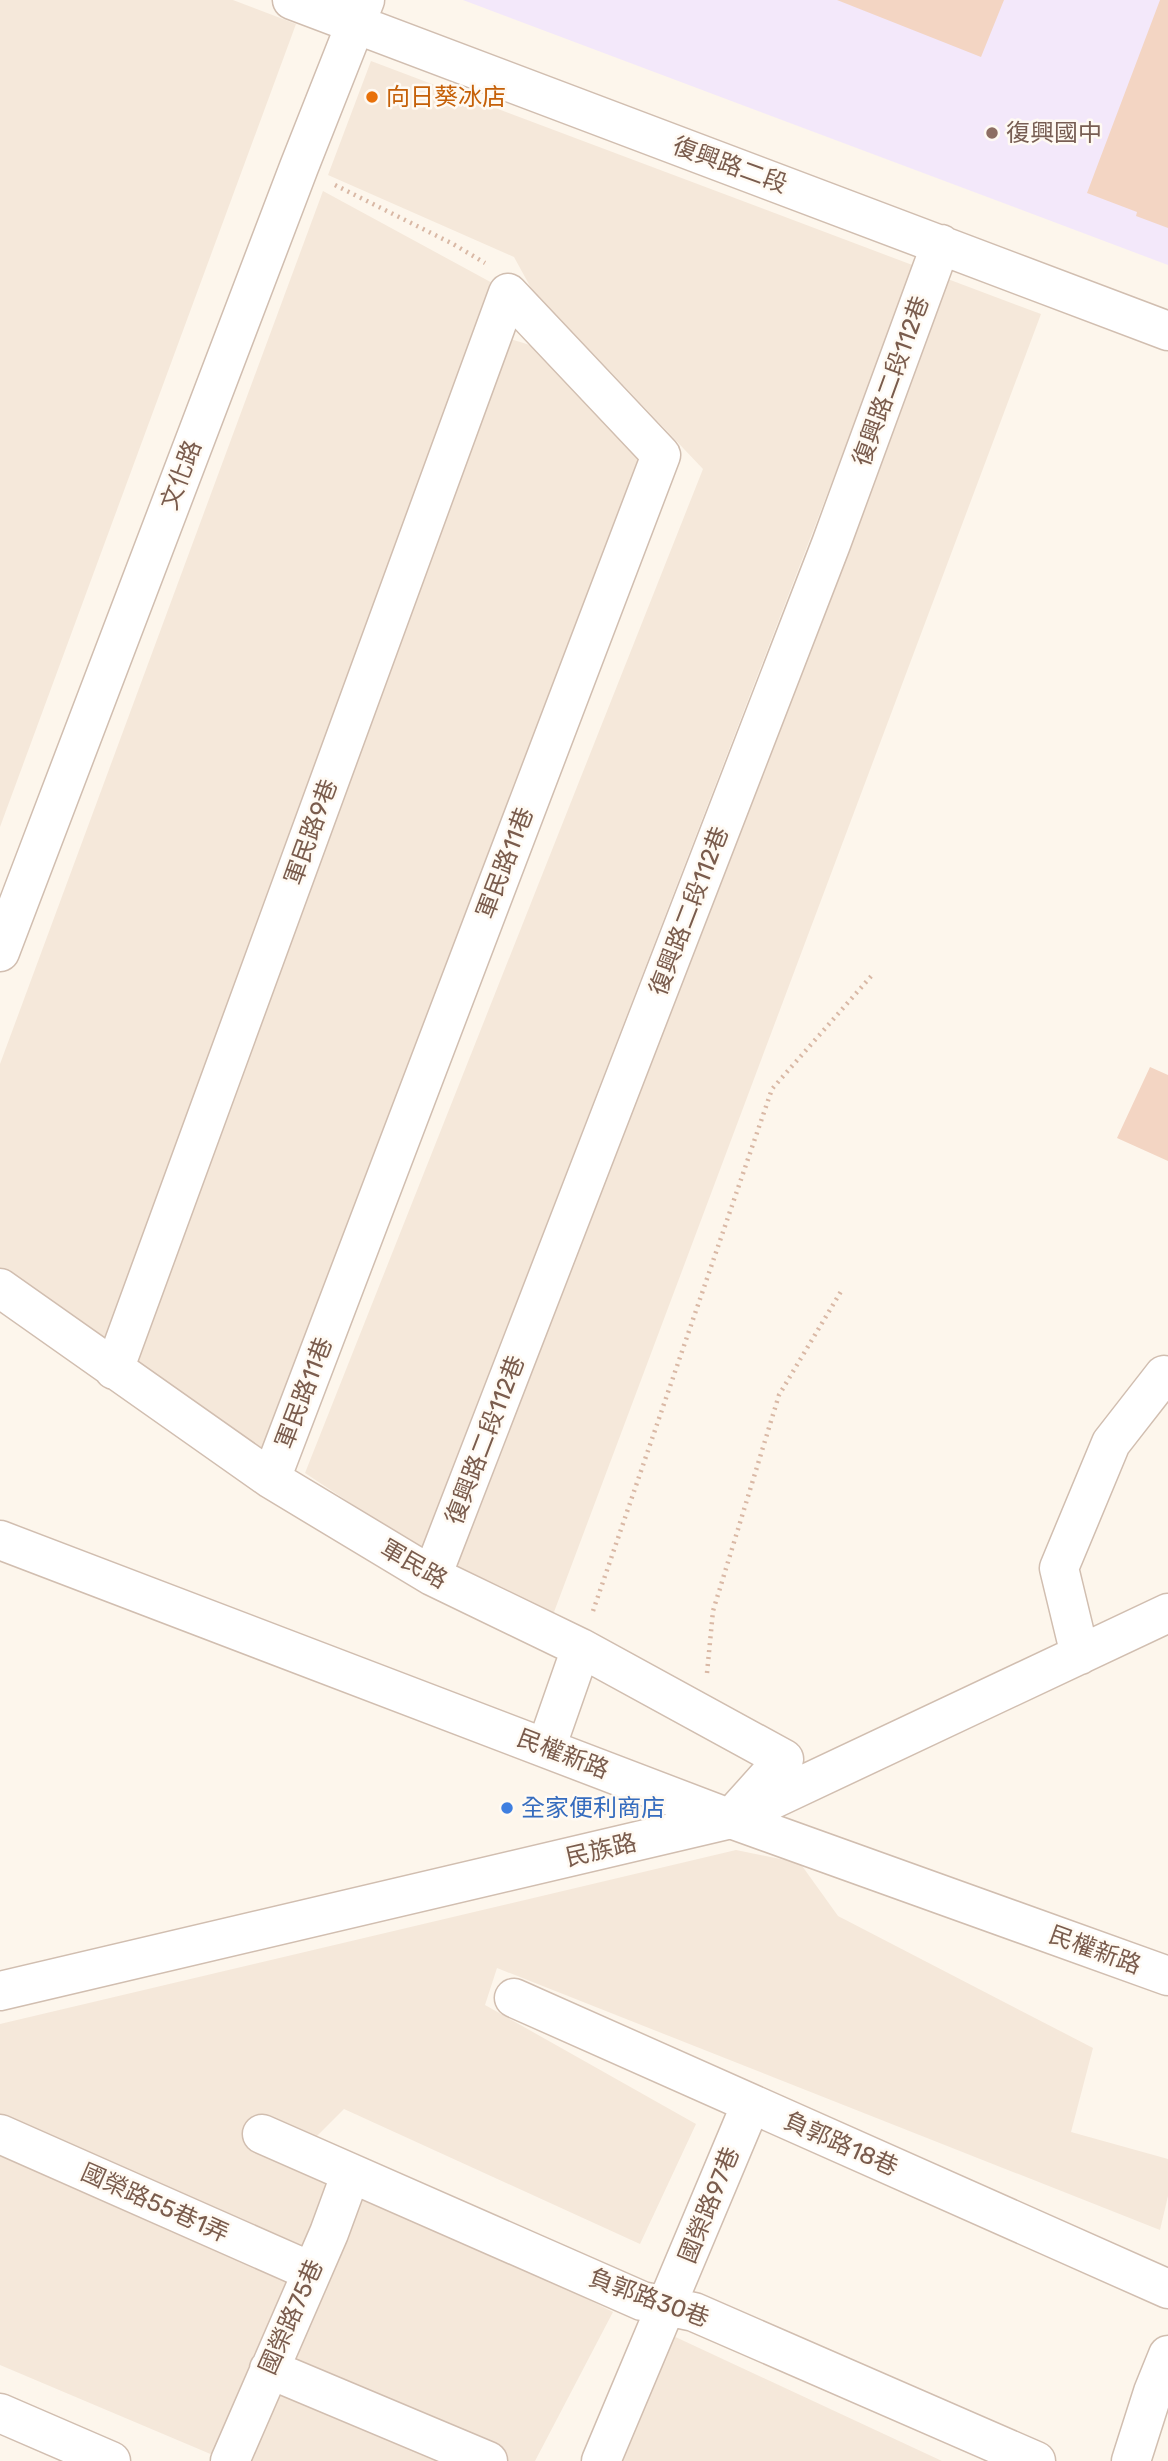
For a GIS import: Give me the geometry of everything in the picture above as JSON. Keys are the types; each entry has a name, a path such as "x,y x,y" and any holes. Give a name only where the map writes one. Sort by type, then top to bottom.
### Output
{"street":[{"name":"復興路二段","path":"292,0 360,13 941,244 1168,331"},
{"name":"文化路","path":"0,952 360,13"},
{"name":"復興路二段112巷","path":"432,1576 826,558 941,244"},
{"name":"軍民路9巷","path":"114,1370 508,293"},
{"name":"軍民路11巷","path":"271,1479 661,455 508,293"},
{"name":"軍民路","path":"0,1289 271,1479 432,1576 581,1648 784,1759 731,1819"},
{"path":"1080,1655 1059,1568 1111,1443 1164,1376"},
{"name":"民權新路","path":"0,1540 731,1819 1168,1976"},
{"name":"民族路","path":"0,1991 731,1819 1168,1613"},
{"path":"546,1748 581,1648"},
{"name":"負郭路18巷","path":"513,1998 1168,2289"},
{"name":"國榮路97巷","path":"601,2461 751,2104"},
{"name":"國榮路55巷1弄","path":"0,2134 310,2271"},
{"name":"負郭路30巷","path":"262,2134 642,2301 694,2312 1036,2461"},
{"name":"國榮路75巷","path":"230,2461 351,2173"},
{"path":"1130,2461 1160,2394 1168,2355"},
{"path":"269,2369 488,2461"},
{"path":"0,2413 111,2461"}],"path":[{"path":"299,167 453,244 496,269 508,293"},
{"path":"581,1648 772,1089 873,974"},
{"path":"703,1716 713,1611 779,1395 843,1288"}],"shaded area":[{"path":"0,0 233,0 296,24 0,827"},
{"name":"復興國中","path":"463,0 1168,0 1168,265"},
{"path":"371,61 915,266 421,1550 305,1473 703,469 531,288 514,257 328,175"},
{"path":"323,191 496,285 110,1350 0,1273 0,1064"},
{"path":"945,278 1041,314 551,1620 449,1568"},
{"path":"504,337 546,350 641,458 265,1458 129,1367"},
{"path":"736,1850 800,1863 838,1916 1093,2048 1071,2132 1168,2159 1168,2196 1160,2230 497,1968 485,2005 696,2124 640,2244 344,2109 299,2154 613,2312 535,2461 227,2461 0,2365 0,2024"},
{"path":"669,2334 942,2461 601,2461"}],"building":[{"path":"837,0 1004,0 981,57"},
{"path":"1160,0 1168,0 1168,228 1136,216 1137,212 1087,193"},
{"path":"1150,1067 1168,1075 1168,1161 1117,1138"}],"place":[{"name":"向日葵冰店","path":"372,97"},
{"name":"復興國中","path":"992,133"},
{"name":"全家便利商店","path":"507,1808"}]}
